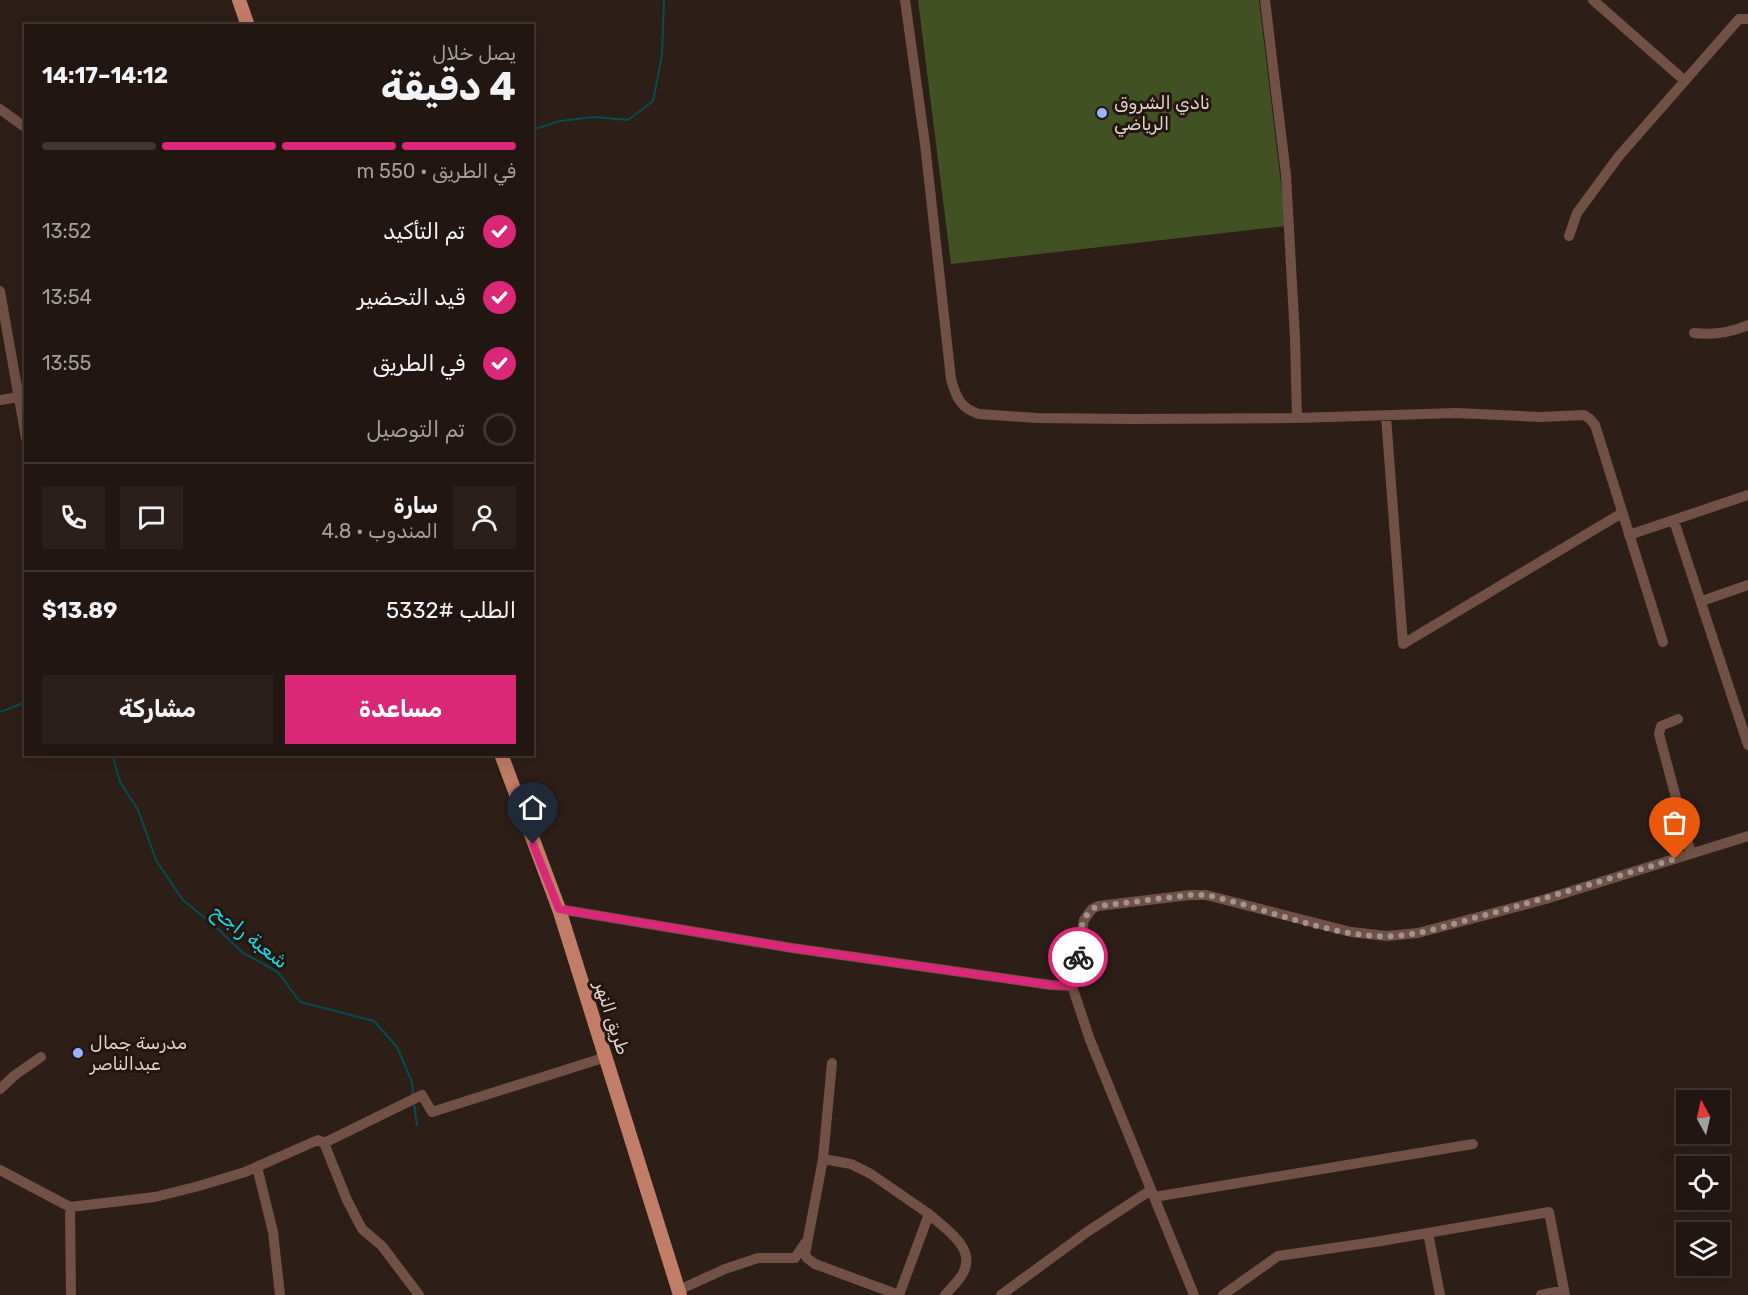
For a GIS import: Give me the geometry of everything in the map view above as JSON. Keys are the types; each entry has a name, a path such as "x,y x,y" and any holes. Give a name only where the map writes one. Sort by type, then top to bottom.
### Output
{"main road":[{"path":"239,0 247,24"},
{"name":"طريق النهر","path":"502,756 559,909 679,1292"}],"street":[{"path":"905,0 925,144 951,379 955,393 970,411 979,414 1036,418 1298,418 1456,413 1540,417 1584,415 1595,425 1663,642"},
{"path":"1265,0 1286,175 1298,418"},
{"path":"1593,0 1685,81"},
{"path":"1569,236 1577,213 1619,156 1731,26 1739,19 1748,19"},
{"path":"0,109 24,127"},
{"path":"0,291 23,397 0,400"},
{"path":"1694,333 1727,331 1748,325"},
{"path":"1386,416 1403,644 1622,513"},
{"path":"1629,535 1748,495"},
{"path":"1674,521 1748,745"},
{"path":"1702,601 1748,585"},
{"path":"1678,719 1661,726 1659,734 1691,854"},
{"path":"1194,1295 1090,1040 1072,986 1084,920 1092,909 1098,906 1206,895 1352,932 1387,936 1418,933 1534,902 1748,836"},
{"path":"559,909 792,948 1051,985 1072,986"},
{"path":"0,1089 15,1075 41,1057"},
{"path":"324,1143 422,1095 432,1113 606,1057"},
{"path":"832,1063 823,1159 805,1254 810,1261 899,1295 929,1214"},
{"path":"0,1170 70,1207 155,1197 199,1186 254,1168 318,1140 324,1143 347,1200 362,1228 382,1246 420,1295"},
{"path":"1001,1295 1087,1232 1152,1194 1473,1144"},
{"path":"823,1159 851,1164 871,1174 929,1214 962,1244 966,1253 966,1268 945,1295"},
{"path":"258,1170 273,1232 280,1295"},
{"path":"70,1207 71,1295"},
{"path":"1223,1295 1278,1256 1549,1212 1564,1293 1541,1295"},
{"path":"1428,1233 1440,1295"},
{"path":"679,1292 725,1269 758,1258 795,1258 806,1242"}],"green space":[{"name":"نادي الشروق الرياضي","path":"918,0 1259,0 1286,226 951,264"}],"waterway":[{"path":"534,129 560,121 594,117 628,120 653,101 662,55 664,0"},
{"name":"شعبة راجح","path":"0,712 24,703"},
{"name":"شعبة راجح","path":"113,756 120,782 138,810 157,862 183,900 243,953 278,972 300,1002 374,1021 397,1047 412,1082 413,1095"},
{"name":"شعبة راجح","path":"414,1104 417,1125"}],"way so far":[{"path":"1078,957 1084,920 1092,909 1098,906 1206,895 1311,923 1373,936 1387,936 1418,933 1546,899 1675,859"}],"place":[{"name":"نادي الشروق الرياضي","path":"1102,113"},
{"name":"مدرسة جمال عبدالناصر","path":"78,1053"}],"route":[{"path":"533,844 559,909 792,948 1051,985 1072,986 1078,957"}]}
